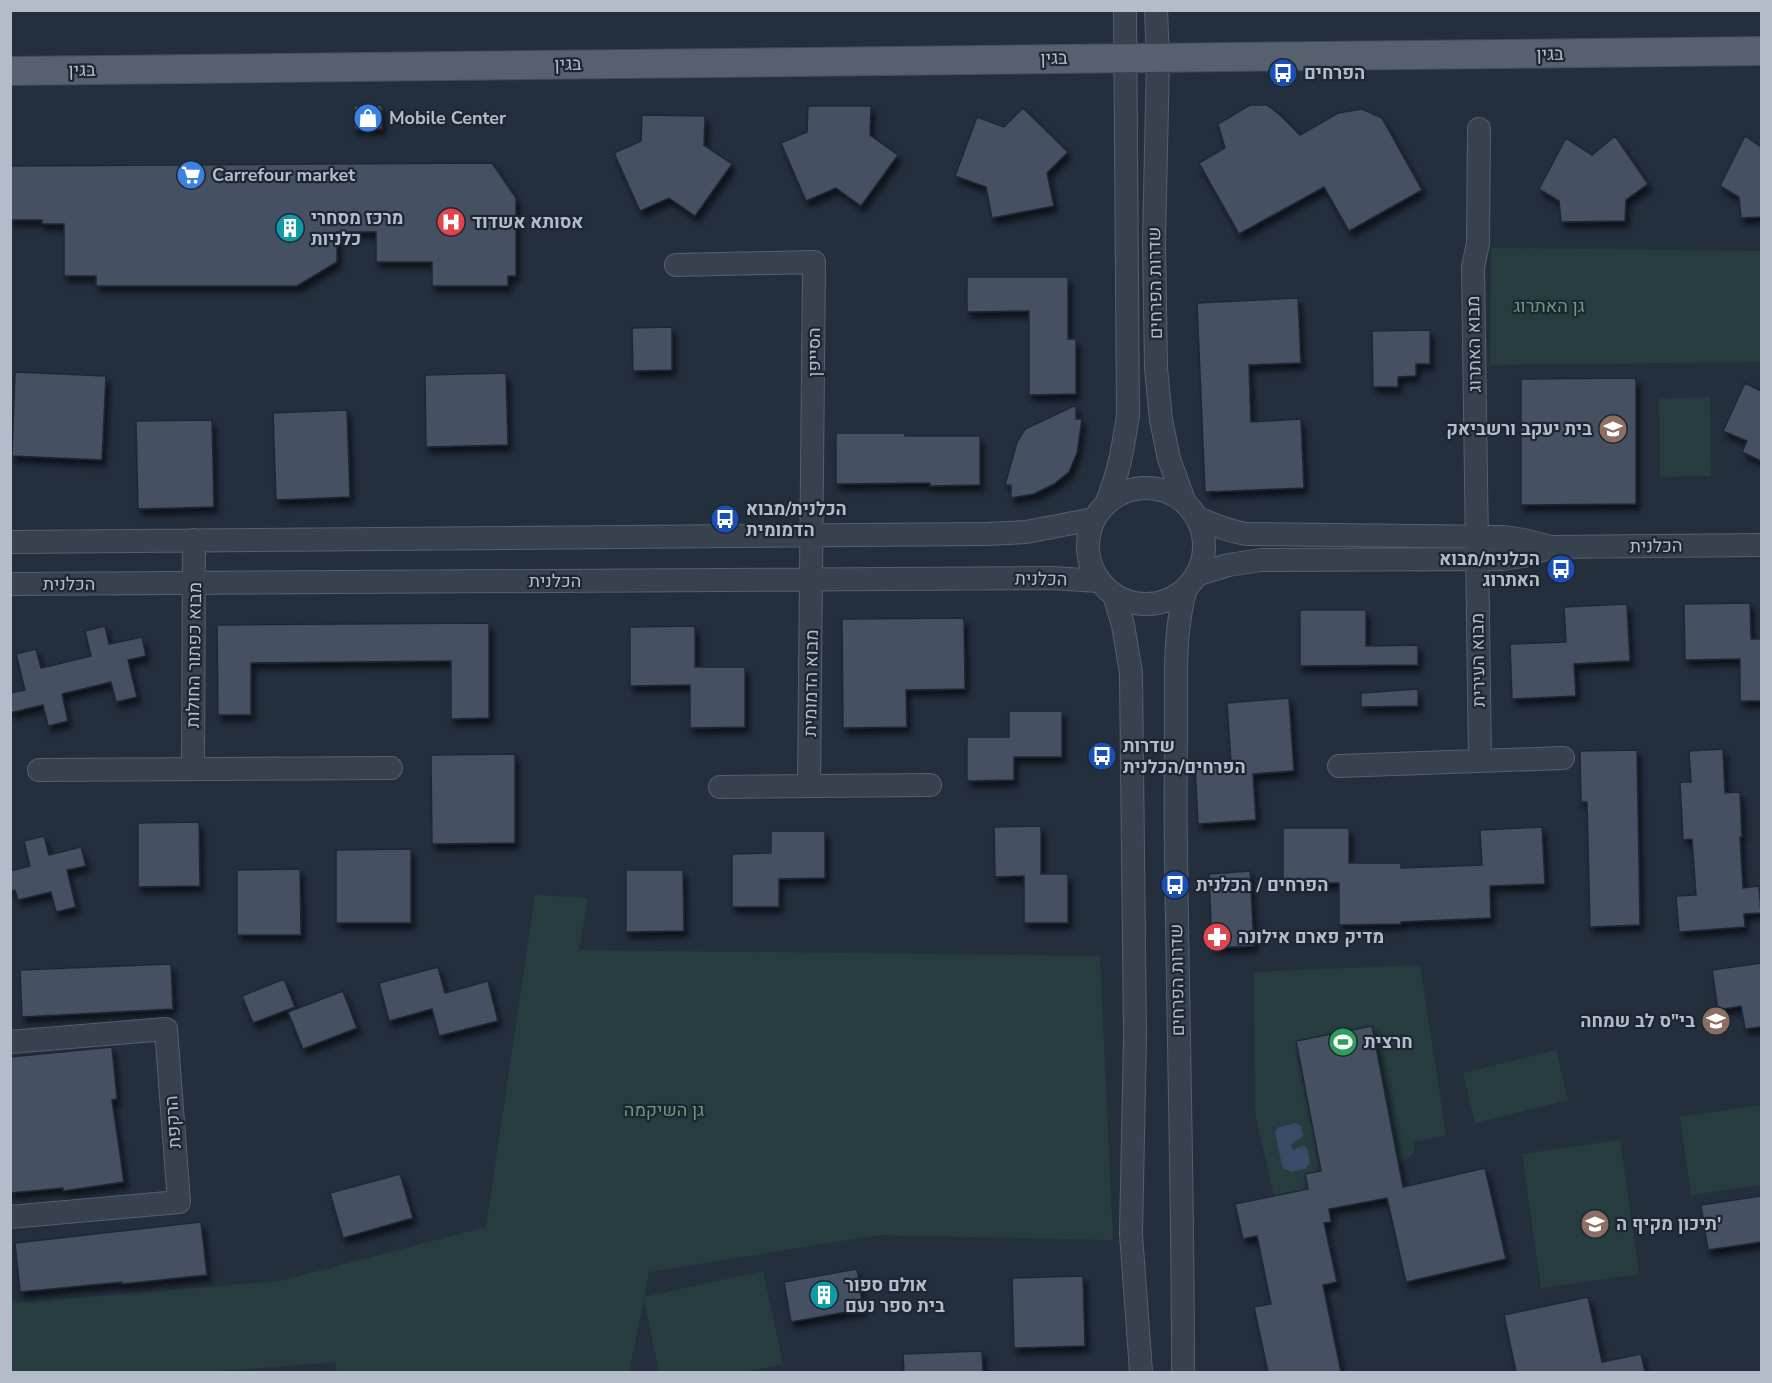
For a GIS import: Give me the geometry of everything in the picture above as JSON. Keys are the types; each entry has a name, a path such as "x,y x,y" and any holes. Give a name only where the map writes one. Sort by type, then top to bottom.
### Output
{"main road":[{"name":"בגין","path":"10,71 1761,51"}],"street":[{"name":"שדרות הפרחים","path":"1100,511 1116,479 1128,415 1125,10"},
{"name":"שדרות הפרחים","path":"1156,10 1158,58 1154,242 1156,368 1161,420 1169,459 1191,510"},
{"name":"מבוא האתרוג","path":"1476,560 1473,267 1478,243 1479,129"},
{"name":"הסייפן","path":"676,265 814,262 812,580"},
{"path":"1106,588 1128,602 1159,603 1174,597 1191,581 1202,561 1204,546 1202,531 1191,510 1171,494 1154,489 1137,489 1120,494 1100,511 1089,534 1087,550 1091,567 1106,588 1123,625 1131,673 1135,1025 1131,1234 1142,1372"},
{"name":"הכלנית","path":"1191,510 1215,527 1246,534 1476,536 1514,538 1551,547 1761,545"},
{"path":"10,543 812,537 1026,532 1100,511"},
{"name":"מבוא כפתור החולות","path":"192,769 194,540"},
{"name":"הכלנית","path":"1191,581 1228,565 1262,560 1503,559 1523,556 1551,547"},
{"name":"מבוא העירית","path":"1476,560 1480,761"},
{"name":"הכלנית","path":"10,584 1052,578 1106,588"},
{"name":"מבוא הדמומית","path":"809,786 812,580"},
{"name":"שדרות הפרחים","path":"1184,1372 1184,1231 1178,1035 1176,650 1180,611 1191,581"},
{"path":"1339,766 1563,758"},
{"path":"39,770 391,768"},
{"path":"720,787 930,785"},
{"name":"הרקפת","path":"10,1042 166,1029 179,1202 10,1217"}],"green space":[{"name":"גן האתרוג","path":"1491,248 1761,251 1761,362 1490,365"},
{"path":"1710,397 1711,476 1660,477 1659,399"},
{"name":"גן השיקמה","path":"535,895 588,898 579,950 1100,956 1113,1240 879,1235 649,1272 644,1297 763,1271 783,1364 745,1372 659,1372 644,1300 629,1372 337,1372 335,1362 208,1372 11,1372 11,1303 280,1281 486,1227"},
{"name":"חרצית","path":"1420,965 1446,1135 1414,1142 1414,1153 1399,1164 1352,1174 1357,1204 1329,1209 1331,1222 1243,1239 1235,1204 1274,1196 1255,1113 1254,972"},
{"path":"1556,1050 1568,1100 1475,1123 1463,1073"},
{"path":"1761,1105 1761,1185 1691,1195 1680,1117"},
{"path":"1620,1140 1639,1274 1541,1288 1522,1154"}],"water":[{"path":"1296,1123 1301,1126 1303,1136 1291,1147 1294,1151 1303,1146 1307,1148 1310,1163 1306,1169 1290,1172 1282,1166 1275,1131 1279,1127"}],"building":[{"path":"382,105 382,129 354,129 354,106"},
{"path":"1250,105 1267,105 1300,135 1338,113 1362,109 1382,118 1422,190 1349,231 1324,187 1239,234 1199,163 1225,148 1218,124"},
{"path":"808,106 871,106 870,135 898,155 861,206 836,188 806,201 781,143 807,132"},
{"path":"1023,108 1068,152 1047,173 1054,206 992,218 986,187 955,176 977,117 1004,127"},
{"path":"642,115 705,116 704,145 732,164 695,216 669,198 640,211 614,153 641,141"},
{"path":"1615,136 1648,184 1626,200 1625,221 1561,222 1559,201 1539,189 1566,138 1592,155"},
{"path":"1745,136 1761,147 1761,217 1741,218 1739,197 1720,186"},
{"name":"מרכז מסחרי כלניות","path":"492,163 516,198 516,276 508,276 508,286 432,286 432,262 376,262 376,232 337,232 337,262 297,286 96,286 96,276 64,276 64,224 42,224 42,220 10,220 10,166"},
{"path":"967,277 1068,277 1068,339 1076,339 1076,394 1029,395 1029,311 967,312"},
{"path":"1298,298 1301,363 1249,365 1251,422 1301,419 1304,488 1205,492 1197,303"},
{"path":"672,327 672,370 633,371 632,328"},
{"path":"1430,330 1430,364 1416,364 1416,376 1398,377 1398,387 1373,387 1372,331"},
{"path":"15,372 106,376 102,460 12,456"},
{"path":"506,373 508,445 426,447 425,375"},
{"path":"1636,378 1636,504 1521,505 1521,379"},
{"path":"1745,383 1761,391 1761,461 1742,452 1747,441 1723,431"},
{"path":"1076,405 1076,419 1082,419 1077,453 1069,472 1054,484 1034,494 1011,498 1011,485 1005,485 1017,442 1025,429"},
{"path":"347,410 350,497 276,500 273,413"},
{"path":"212,420 214,507 138,509 136,421"},
{"path":"836,433 980,436 980,485 836,484"},
{"path":"1750,603 1751,639 1761,639 1761,701 1740,701 1740,659 1685,660 1684,604"},
{"path":"1627,604 1630,661 1574,664 1576,696 1512,699 1510,644 1566,642 1564,607"},
{"path":"1300,610 1366,610 1366,646 1418,645 1418,665 1300,666"},
{"path":"964,618 965,689 906,690 907,727 843,728 842,619"},
{"path":"489,623 489,718 451,719 451,661 251,663 251,715 218,715 217,625"},
{"path":"105,626 109,644 142,637 146,656 128,660 137,697 116,702 111,682 62,694 68,721 48,726 43,705 10,713 10,693 25,690 16,654 36,649 41,668 91,656 85,631"},
{"path":"695,626 695,667 745,667 745,727 690,728 690,685 630,686 630,627"},
{"path":"1418,689 1418,706 1361,707 1361,693"},
{"path":"1289,698 1294,771 1253,774 1256,820 1198,824 1195,765 1231,762 1227,703"},
{"path":"1009,711 1062,711 1062,757 1014,757 1014,780 967,781 967,737 1009,737"},
{"path":"1723,749 1725,793 1740,792 1743,888 1759,886 1761,913 1744,914 1745,927 1679,932 1676,896 1696,895 1692,839 1683,840 1680,782 1691,782 1689,751"},
{"path":"1637,750 1640,925 1590,927 1587,802 1581,802 1580,751"},
{"path":"515,754 515,843 432,844 431,755"},
{"path":"199,822 200,886 138,887 138,823"},
{"path":"1041,826 1041,874 1068,874 1068,923 1024,923 1024,876 995,877 994,827"},
{"path":"1542,827 1545,884 1490,886 1491,918 1401,922 1401,924 1339,925 1339,883 1283,883 1283,828 1349,828 1349,863 1401,863 1401,868 1482,865 1480,830"},
{"path":"771,831 825,831 825,878 779,879 779,907 732,907 732,854 771,853"},
{"path":"44,836 49,855 81,847 86,866 67,870 76,907 56,912 51,892 18,900 15,890 10,891 10,871 30,866 24,841"},
{"path":"411,849 411,923 336,923 336,850"},
{"path":"300,869 301,935 237,935 237,870"},
{"path":"626,870 683,870 684,931 626,932"},
{"path":"1250,871 1254,946 1212,948 1209,874"},
{"path":"1761,963 1761,1027 1745,1029 1741,1006 1718,1010 1712,970"},
{"path":"171,964 173,1009 22,1017 20,970"},
{"path":"438,967 445,993 488,981 498,1021 439,1036 432,1009 389,1021 379,983"},
{"path":"284,979 295,1007 253,1023 242,996"},
{"path":"343,991 357,1028 303,1049 288,1012"},
{"path":"1372,1026 1403,1187 1485,1168 1506,1259 1406,1282 1387,1198 1329,1209 1331,1222 1324,1223 1337,1282 1323,1285 1341,1372 1268,1372 1254,1307 1271,1304 1257,1236 1243,1239 1235,1204 1308,1189 1305,1174 1321,1171 1296,1041"},
{"path":"112,1047 117,1099 112,1100 124,1182 63,1191 63,1188 10,1193 10,1057"},
{"path":"400,1174 413,1218 343,1238 330,1193"},
{"path":"1761,1196 1761,1242 1708,1250 1701,1205"},
{"path":"201,1222 207,1275 20,1292 15,1243"},
{"name":"אולם ספור בית ספר נעם","path":"857,1269 863,1309 791,1322 784,1282"},
{"path":"1083,1276 1085,1346 1014,1348 1012,1278"},
{"path":"1588,1297 1602,1362 1641,1354 1645,1372 1516,1372 1504,1315"},
{"path":"982,1351 983,1372 904,1372 903,1354"}],"place":[{"name":"הפרחים","path":"1283,73"},
{"name":"Mobile Center","path":"368,118"},
{"name":"Carrefour market","path":"191,175"},
{"name":"אסותא אשדוד","path":"451,222"},
{"name":"מרכז מסחרי כלניות","path":"290,228"},
{"name":"בית יעקב ורשביאק","path":"1613,429"},
{"name":"הכלנית/מבוא הדמומית","path":"725,519"},
{"name":"הכלנית/מבוא האתרוג","path":"1561,569"},
{"name":"שדרות הפרחים/הכלנית","path":"1102,756"},
{"name":"הפרחים / הכלנית","path":"1175,885"},
{"name":"מדיק פארם אילונה","path":"1217,937"},
{"name":"בי\"ס לב שמחה","path":"1716,1021"},
{"name":"חרצית","path":"1343,1042"},
{"name":"תיכון מקיף ה'","path":"1595,1224"},
{"name":"אולם ספור בית ספר נעם","path":"824,1295"}]}
